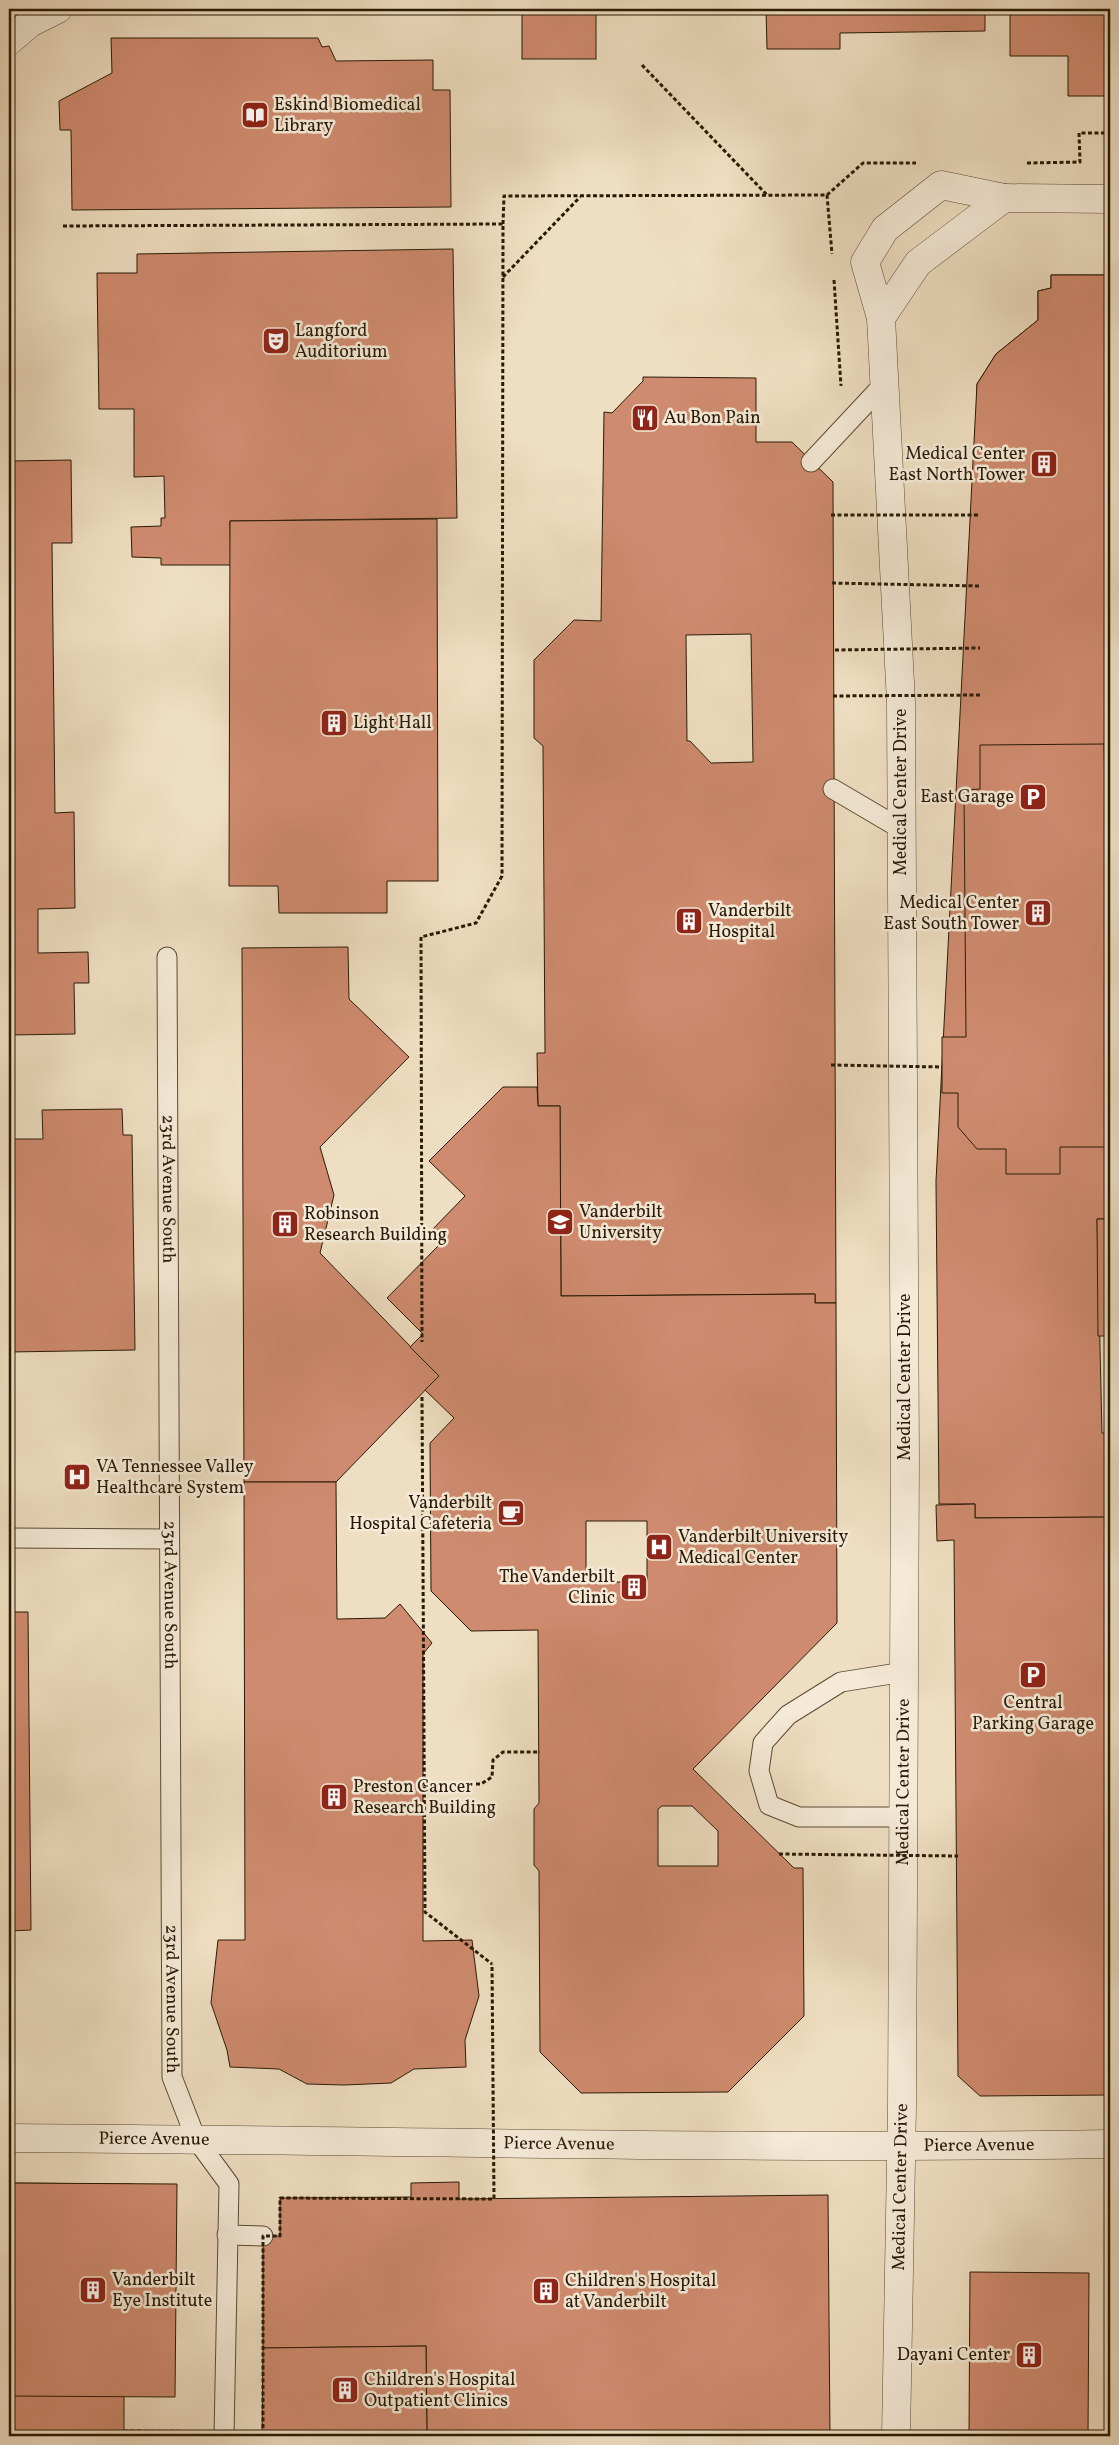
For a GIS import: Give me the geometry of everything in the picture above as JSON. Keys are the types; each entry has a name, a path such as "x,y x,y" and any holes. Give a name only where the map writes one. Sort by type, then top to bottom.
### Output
{"street":[{"path":"9,41 30,23 58,9"},
{"name":"Medical Center Drive","path":"896,2436 902,2148 905,1449 900,684 881,318 865,262 885,229 941,185 1004,198 1110,199"},
{"path":"881,318 918,263 1004,198"},
{"name":"Pierce Avenue","path":"9,2138 196,2138 902,2148 1110,2144"}],"lane":[{"path":"811,462 884,385"},
{"path":"832,789 901,829"},
{"name":"23rd Avenue South","path":"166,957 172,2077 196,2138 229,2184 224,2436"},
{"path":"9,1538 169,1539"},
{"path":"904,1672 841,1682 788,1715 763,1742 759,1771 769,1805 799,1817 904,1817"},
{"path":"227,2235 263,2236"}],"path":[{"path":"642,65 767,196"},
{"path":"1021,163 1080,162 1079,133 1110,133"},
{"path":"422,1342 421,937 476,923 502,876 504,196 827,195 863,163 922,163"},
{"path":"827,195 832,264"},
{"path":"503,278 581,196"},
{"path":"63,226 503,224"},
{"path":"833,274 842,392"},
{"path":"831,514 978,516"},
{"path":"832,583 979,586"},
{"path":"835,650 980,648"},
{"path":"833,696 980,695"},
{"path":"831,1065 942,1067"},
{"path":"124,2431 262,2432 263,2236 280,2236 280,2198 494,2199 492,1964 425,1912 422,1397"},
{"path":"424,1785 481,1784 492,1777 494,1760 503,1752 540,1752"},
{"path":"779,1854 958,1856"}],"building":[{"path":"522,9 596,9 596,59 522,59"},
{"path":"766,9 985,9 985,31 840,33 840,49 767,49"},
{"path":"1010,9 1110,9 1110,96 1068,96 1068,56 1010,56"},
{"name":"Eskind Biomedical Library","path":"111,38 318,38 322,47 329,46 336,61 433,60 433,90 450,90 451,207 72,210 71,130 60,130 59,101 112,73"},
{"name":"Langford Auditorium","path":"453,249 457,518 230,521 231,565 161,565 161,558 132,557 131,527 161,526 161,518 165,518 164,476 134,477 134,409 99,409 97,273 137,273 137,254"},
{"name":"Medical Center East North Tower","path":"1051,275 1110,275 1110,742 980,745 977,384 996,354 1038,320 1038,291 1051,288"},
{"name":"East Garage","path":"1051,275 1110,275 1110,1219 1097,1219 1102,1433 1110,1433 1110,1517 975,1518 975,1504 939,1504 936,1181 977,384 996,354 1038,320 1038,291 1051,288"},
{"name":"Vanderbilt Hospital","path":"643,377 756,378 756,442 792,442 833,482 836,1303 815,1303 815,1294 561,1296 560,1106 538,1106 537,1053 545,1053 543,746 534,738 534,660 574,620 601,621 604,412 612,413 643,381","holes":["751,634 753,762 711,763 690,741 687,741 686,635"]},
{"path":"71,460 72,543 52,543 55,813 74,812 75,908 38,909 38,953 88,952 89,983 74,983 75,1034 9,1035 9,461"},
{"name":"Light Hall","path":"437,519 438,881 387,881 387,913 279,913 278,886 229,886 230,521"},
{"name":"Medical Center East South Tower","path":"1104,744 1105,787 1110,787 1110,1147 1060,1147 1060,1174 1006,1174 1006,1149 977,1149 958,1127 958,1093 942,1093 942,1037 966,1037 964,790 980,789 980,745"},
{"name":"Robinson Research Building","path":"348,947 349,999 409,1057 320,1147 334,1195 320,1253 439,1376 336,1482 244,1482 242,948"},
{"name":"The Vanderbilt Clinic","path":"503,1087 537,1087 538,1106 560,1106 561,1296 815,1294 815,1303 836,1303 837,1623 693,1769 794,1868 803,1868 804,2016 728,2092 581,2093 540,2052 539,1871 534,1865 534,1809 539,1803 538,1630 471,1631 431,1591 430,1443 454,1418 425,1390 439,1376 410,1347 423,1334 387,1298 440,1244 429,1233 465,1196 429,1161","holes":["586,1521 647,1521 647,1582 586,1582","662,1806 692,1806 718,1831 718,1866 658,1866 658,1809"]},
{"path":"122,1109 123,1135 132,1135 135,1350 9,1352 9,1139 43,1139 42,1110"},
{"path":"1097,1219 1110,1219 1110,1336 1098,1336"},
{"name":"Preston Cancer Research Building","path":"244,1482 336,1482 337,1619 385,1618 400,1604 432,1643 423,1654 423,1941 472,1940 479,1996 465,2040 466,2067 414,2069 391,2083 344,2085 307,2084 279,2069 230,2067 227,2050 211,2003 218,1940 245,1940"},
{"name":"Central Parking Garage","path":"975,1504 975,1518 1110,1517 1110,2095 980,2096 958,2076 954,1540 937,1541 936,1505"},
{"path":"9,1612 28,1612 31,1930 9,1931"},
{"name":"Children's Hospital at Vanderbilt","path":"459,2182 459,2199 828,2195 830,2436 427,2436 426,2346 263,2348 263,2236 280,2236 280,2198 411,2197 411,2183"},
{"name":"Vanderbilt Eye Institute","path":"9,2183 133,2184 133,2357 124,2359 124,2436 9,2436"},
{"name":"Vanderbilt Eye Institute","path":"9,2183 177,2184 175,2397 9,2396"},
{"name":"Dayani Center","path":"970,2272 1089,2273 1088,2436 969,2436"},
{"name":"Children's Hospital Outpatient Clinics","path":"426,2346 427,2436 262,2436 263,2348"}],"place":[{"name":"Eskind Biomedical Library","path":"255,115"},
{"name":"Langford Auditorium","path":"276,341"},
{"name":"Au Bon Pain","path":"645,418"},
{"name":"Medical Center East North Tower","path":"1044,464"},
{"name":"Light Hall","path":"334,723"},
{"name":"East Garage","path":"1033,797"},
{"name":"Medical Center East South Tower","path":"1038,913"},
{"name":"Vanderbilt Hospital","path":"689,921"},
{"name":"Vanderbilt University","path":"560,1222"},
{"name":"Robinson Research Building","path":"285,1224"},
{"name":"VA Tennessee Valley Healthcare System","path":"77,1477"},
{"name":"Vanderbilt Hospital Cafeteria","path":"511,1513"},
{"name":"Vanderbilt University Medical Center","path":"659,1547"},
{"name":"The Vanderbilt Clinic","path":"634,1587"},
{"name":"Central Parking Garage","path":"1033,1675"},
{"name":"Preston Cancer Research Building","path":"334,1797"},
{"name":"Vanderbilt Eye Institute","path":"93,2290"},
{"name":"Children's Hospital at Vanderbilt","path":"546,2291"},
{"name":"Dayani Center","path":"1029,2355"},
{"name":"Children's Hospital Outpatient Clinics","path":"345,2390"}]}
